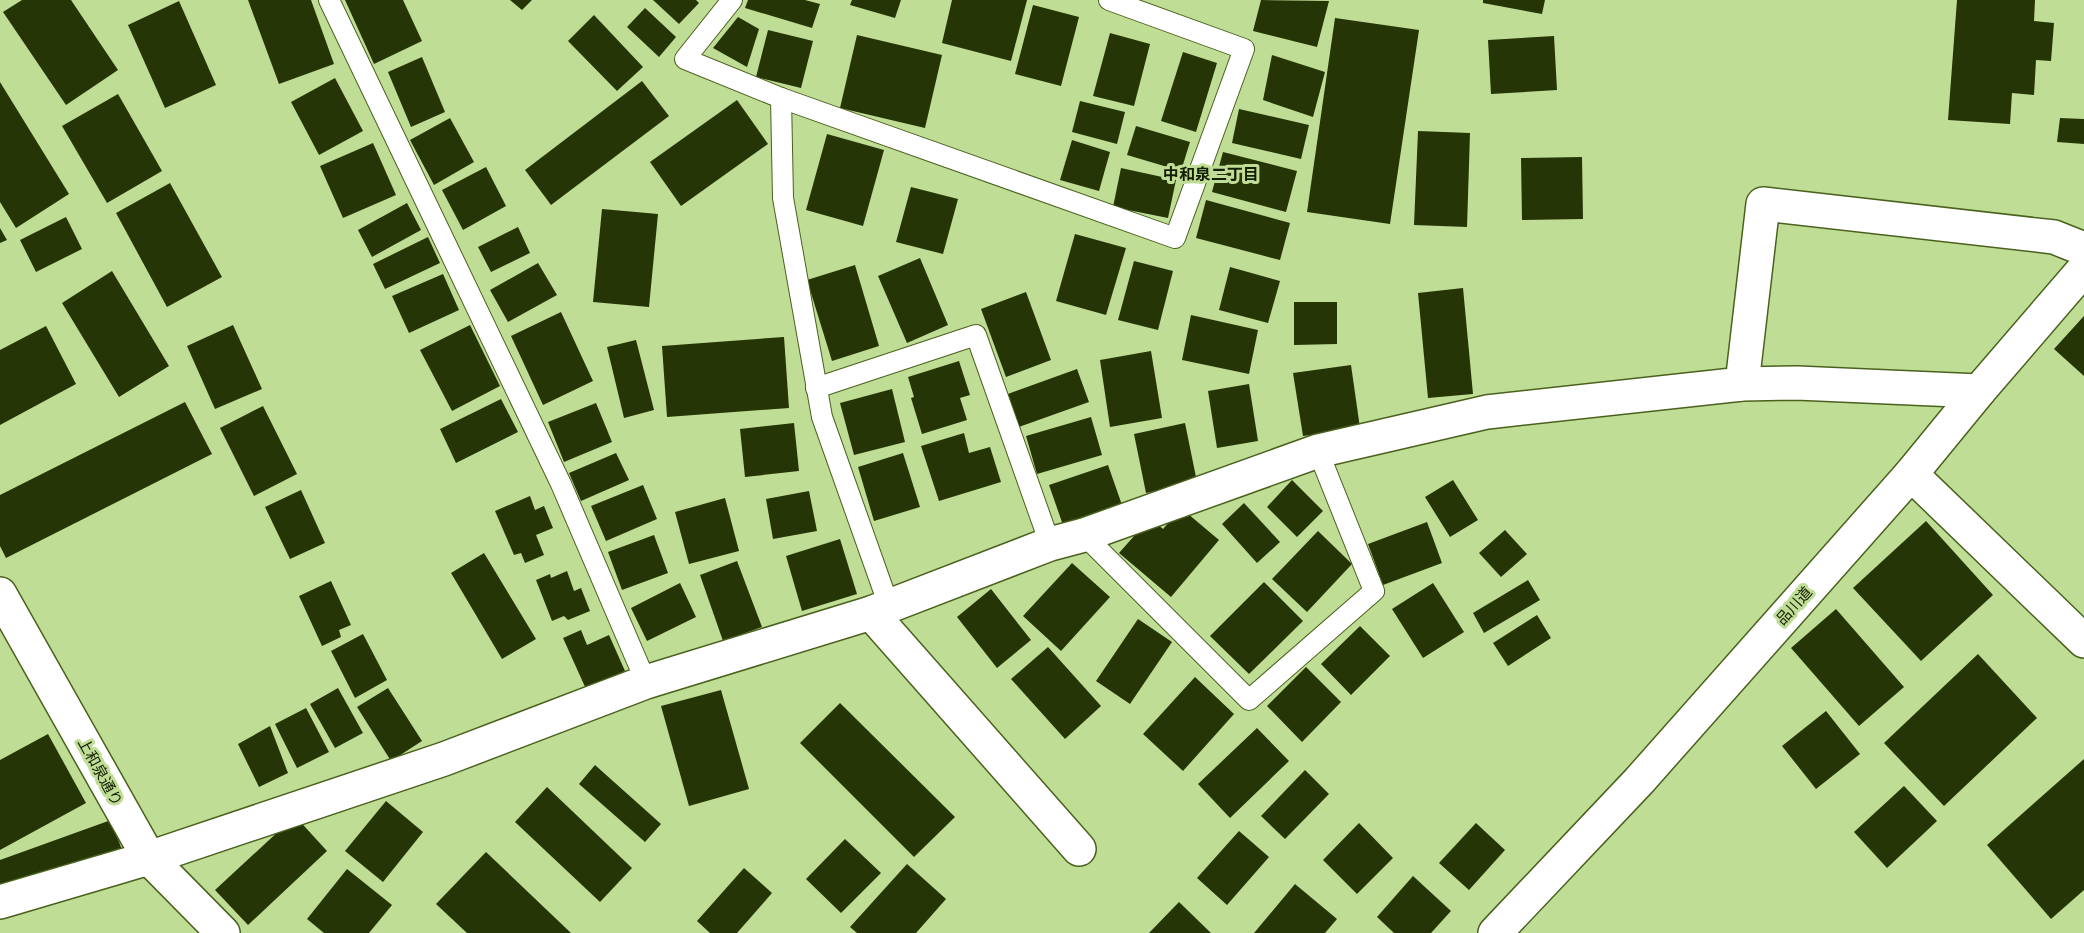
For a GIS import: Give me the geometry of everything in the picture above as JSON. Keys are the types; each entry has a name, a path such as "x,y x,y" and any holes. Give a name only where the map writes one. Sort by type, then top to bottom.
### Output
{"street":[{"path":"1742,384 1763,204 2054,237 2084,249"},
{"name":"品川道","path":"1509,928 1911,474 2084,269"},
{"path":"0,902 148,858 444,759 646,682 880,610 1050,544 1084,535 1318,451 1487,412 1742,384 1797,383 1979,391"},
{"path":"1911,474 2084,641"},
{"name":"上和泉通り","path":"0,594 148,858 223,933"},
{"path":"880,610 1079,849"}],"lane":[{"path":"329,0 561,484 646,682"},
{"path":"732,0 685,59 781,98 1175,238 1244,50 1109,0"},
{"path":"781,98 783,198 816,388 822,417 880,610"},
{"path":"816,388 976,335 1050,544"},
{"path":"1084,535 1250,700 1374,591 1318,451"}],"building":[{"path":"22,0 71,0 118,70 66,105 3,12"},
{"path":"248,0 311,0 334,64 279,84"},
{"path":"345,0 403,0 422,41 374,64"},
{"path":"510,0 532,0 522,10"},
{"path":"653,0 696,0 699,3 679,24"},
{"path":"748,0 805,0 820,4 812,28 745,8"},
{"path":"852,0 901,0 895,18 850,5"},
{"path":"952,0 1027,0 1011,61 942,43"},
{"path":"1261,0 1329,1 1317,47 1253,31"},
{"path":"1483,0 1545,0 1542,14 1483,3"},
{"path":"1957,0 2035,0 2034,21 2054,23 2051,61 2036,60 2034,95 2012,93 2010,124 1948,120"},
{"path":"179,1 216,85 165,108 128,25"},
{"path":"1033,5 1079,17 1061,86 1015,74"},
{"path":"645,8 676,37 659,57 627,27"},
{"path":"594,15 643,67 617,91 568,41"},
{"path":"738,17 759,29 747,67 713,48"},
{"path":"1335,18 1419,30 1390,224 1307,212"},
{"path":"768,30 813,41 801,88 756,77"},
{"path":"1110,33 1150,44 1134,106 1093,96"},
{"path":"857,35 942,55 925,128 840,108"},
{"path":"1554,36 1557,90 1491,94 1488,40"},
{"path":"1183,52 1217,63 1196,132 1161,121"},
{"path":"1272,55 1325,72 1313,117 1263,100"},
{"path":"422,57 445,112 411,127 388,72"},
{"path":"335,78 363,131 319,155 291,102"},
{"path":"642,81 669,116 551,205 525,170"},
{"path":"0,82 69,194 16,228 0,202"},
{"path":"118,94 162,171 107,203 62,126"},
{"path":"737,100 768,144 681,206 650,162"},
{"path":"1080,101 1125,112 1117,144 1072,132"},
{"path":"1239,109 1309,125 1301,159 1232,143"},
{"path":"450,118 474,162 434,185 410,140"},
{"path":"2060,118 2084,119 2084,144 2057,142"},
{"path":"1136,126 1190,142 1181,171 1127,155"},
{"path":"1418,131 1470,133 1467,227 1414,225"},
{"path":"827,134 884,150 863,226 806,210"},
{"path":"1072,140 1110,152 1099,191 1060,180"},
{"path":"373,143 396,195 343,218 320,166"},
{"path":"1223,152 1297,171 1286,212 1212,192"},
{"path":"1582,157 1583,219 1522,220 1521,158"},
{"path":"486,167 506,206 463,230 442,190"},
{"path":"1121,168 1176,180 1168,218 1113,207"},
{"path":"170,183 222,277 167,307 116,213"},
{"path":"911,187 958,199 943,254 896,242"},
{"path":"1206,200 1290,223 1280,260 1196,238"},
{"path":"407,203 421,230 372,257 358,230"},
{"path":"602,209 658,214 649,307 593,302"},
{"path":"66,217 82,249 36,272 20,240"},
{"path":"518,227 530,253 491,272 478,247"},
{"path":"0,228 7,240 0,243"},
{"path":"1075,234 1126,248 1106,315 1056,301"},
{"path":"428,237 440,263 385,289 373,264"},
{"path":"920,258 948,325 907,343 878,276"},
{"path":"1134,261 1173,271 1158,330 1118,320"},
{"path":"538,263 557,295 508,322 490,290"},
{"path":"855,265 879,346 832,361 807,280"},
{"path":"1230,267 1280,281 1268,323 1219,310"},
{"path":"112,271 169,366 119,397 62,303"},
{"path":"443,274 459,310 409,333 392,296"},
{"path":"1463,288 1473,394 1428,398 1418,293"},
{"path":"1026,292 1051,360 1006,377 981,309"},
{"path":"1294,302 1337,302 1337,344 1294,345"},
{"path":"561,312 593,381 543,405 511,336"},
{"path":"1191,315 1258,330 1249,374 1182,360"},
{"path":"2084,316 2084,376 2054,349"},
{"path":"233,325 262,389 215,409 187,346"},
{"path":"470,325 500,386 452,411 420,350"},
{"path":"46,326 76,384 0,425 0,350"},
{"path":"784,337 789,408 667,417 662,346"},
{"path":"636,340 654,410 624,418 607,347"},
{"path":"1151,351 1162,418 1110,427 1100,360"},
{"path":"959,361 970,395 960,398 967,420 922,434 911,398 914,397 908,377"},
{"path":"1351,365 1360,428 1303,436 1293,373"},
{"path":"1077,369 1089,402 1016,428 1005,395"},
{"path":"1249,384 1258,441 1217,448 1208,391"},
{"path":"892,389 905,442 854,455 840,403"},
{"path":"501,399 518,432 456,463 440,429"},
{"path":"185,402 212,454 6,558 0,546 0,495"},
{"path":"596,403 612,442 564,462 548,422"},
{"path":"263,406 297,474 254,496 220,428"},
{"path":"1091,417 1102,455 1037,474 1026,436"},
{"path":"794,423 799,471 745,477 740,429"},
{"path":"1185,423 1197,482 1146,493 1134,434"},
{"path":"964,433 969,453 990,447 1001,482 939,501 921,446"},
{"path":"616,453 629,480 581,501 569,473"},
{"path":"903,453 920,507 874,521 858,467"},
{"path":"1108,465 1122,505 1063,525 1049,485"},
{"path":"1292,480 1323,511 1297,537 1267,507"},
{"path":"1453,480 1478,520 1450,537 1425,497"},
{"path":"643,485 657,519 606,541 591,506"},
{"path":"301,490 325,543 290,559 265,507"},
{"path":"809,491 817,531 773,539 766,499"},
{"path":"530,496 535,510 544,506 553,528 536,535 544,555 525,563 521,553 514,555 495,511"},
{"path":"725,498 739,551 689,564 675,512"},
{"path":"1244,503 1280,542 1257,563 1222,524"},
{"path":"1181,508 1219,540 1171,597 1119,553 1150,518 1163,529"},
{"path":"1926,521 1993,595 1921,661 1853,588"},
{"path":"1427,522 1442,563 1383,585 1368,544"},
{"path":"1505,530 1527,554 1501,577 1479,553"},
{"path":"1318,531 1352,564 1307,612 1272,579"},
{"path":"654,535 668,573 622,590 608,552"},
{"path":"840,539 857,594 802,611 786,556"},
{"path":"484,553 536,639 502,659 451,573"},
{"path":"737,561 762,627 723,641 700,575"},
{"path":"1072,563 1110,597 1061,651 1023,616"},
{"path":"567,571 574,591 581,588 590,611 568,620 564,616 552,621 536,580 550,574 551,578"},
{"path":"1528,580 1540,600 1484,633 1473,613"},
{"path":"331,581 351,625 339,630 341,637 322,646 299,596"},
{"path":"1264,582 1303,621 1249,674 1210,636"},
{"path":"680,583 696,617 647,641 631,608"},
{"path":"1433,583 1464,632 1423,658 1392,609"},
{"path":"991,589 1031,640 997,668 957,617"},
{"path":"1836,609 1904,687 1859,726 1791,648"},
{"path":"1537,615 1551,638 1508,666 1493,643"},
{"path":"1138,619 1172,642 1130,704 1096,681"},
{"path":"1360,626 1390,656 1351,695 1321,664"},
{"path":"581,630 587,645 609,635 625,671 586,689 563,638"},
{"path":"363,634 387,680 355,698 331,651"},
{"path":"1048,647 1101,706 1065,739 1011,679"},
{"path":"1978,654 2037,718 1944,806 1884,743"},
{"path":"1306,667 1341,702 1302,742 1267,706"},
{"path":"1195,677 1234,714 1183,771 1143,734"},
{"path":"338,688 363,733 335,748 310,704"},
{"path":"388,688 422,741 391,761 357,707"},
{"path":"721,690 749,789 689,806 661,706"},
{"path":"840,703 955,817 914,857 800,743"},
{"path":"306,708 329,752 297,768 275,724"},
{"path":"1826,711 1860,754 1816,789 1782,746"},
{"path":"270,726 288,773 259,787 238,744"},
{"path":"1257,728 1289,761 1230,818 1198,784"},
{"path":"48,734 86,803 0,850 0,760"},
{"path":"2084,759 2084,890 2051,919 1987,845"},
{"path":"595,765 661,824 645,842 579,784"},
{"path":"1305,770 1329,794 1285,839 1261,816"},
{"path":"1904,786 1937,821 1887,868 1854,832"},
{"path":"547,787 632,868 600,902 515,822"},
{"path":"386,801 423,832 383,882 345,851"},
{"path":"295,816 327,851 248,925 215,890"},
{"path":"111,820 122,850 0,893 0,860"},
{"path":"1359,823 1393,858 1357,894 1323,860"},
{"path":"1476,823 1505,850 1469,890 1439,863"},
{"path":"1239,831 1269,857 1227,905 1197,878"},
{"path":"845,839 881,873 841,913 806,879"},
{"path":"486,852 571,933 467,933 436,904"},
{"path":"907,864 946,899 916,933 857,933 850,927"},
{"path":"744,868 772,893 737,933 710,933 697,921"},
{"path":"347,869 392,905 369,933 324,933 307,919"},
{"path":"1413,876 1451,911 1431,933 1394,933 1377,917"},
{"path":"1295,884 1337,919 1325,933 1254,933"},
{"path":"1179,902 1211,933 1149,933"}],"district":[{"name":"中和泉二丁目","path":"1211,174"}]}
